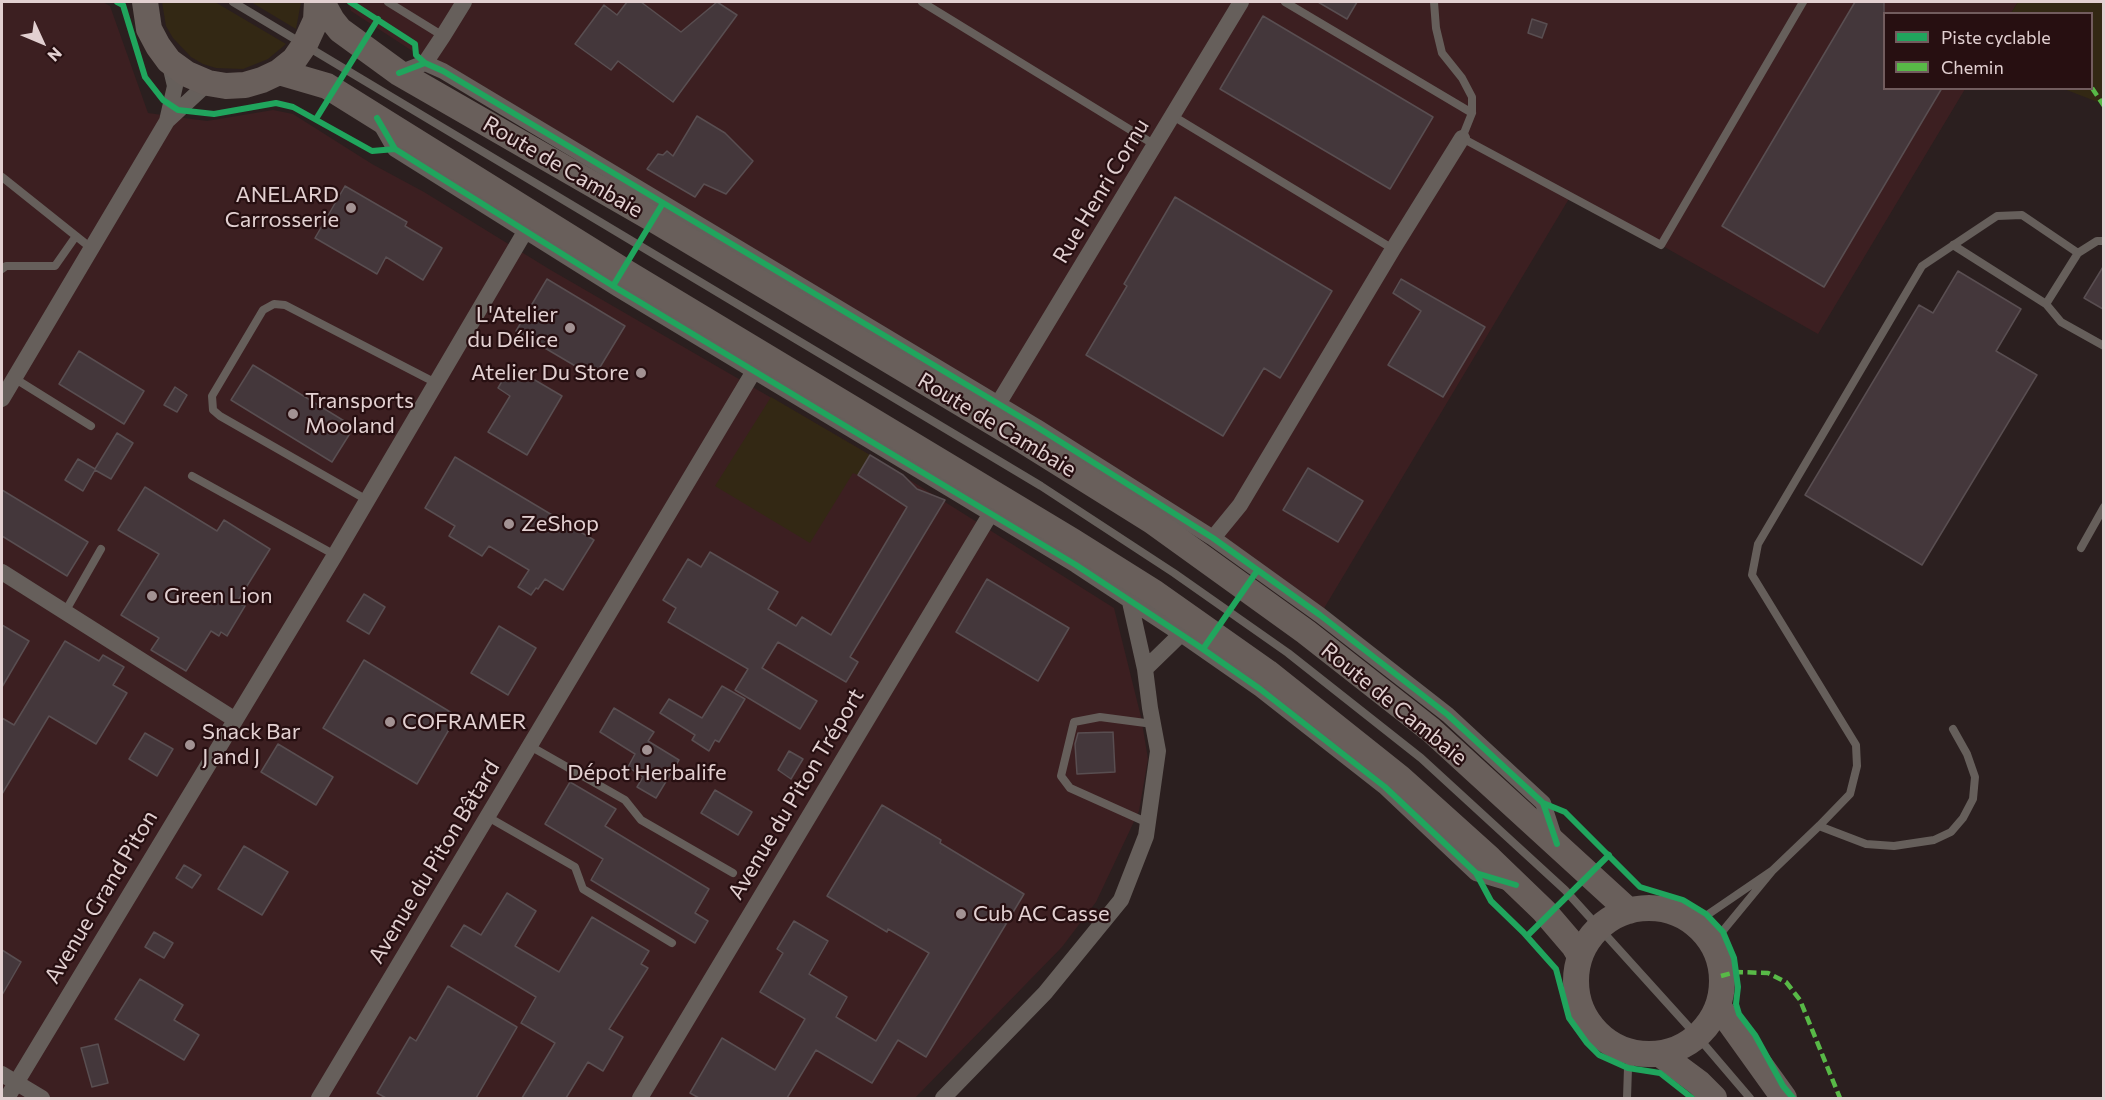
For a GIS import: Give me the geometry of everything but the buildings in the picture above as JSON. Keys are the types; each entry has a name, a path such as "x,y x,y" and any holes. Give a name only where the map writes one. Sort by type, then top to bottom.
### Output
{"main road":[{"path":"145,2 149,29 169,61 187,74 208,83 226,86 245,85 262,80 279,72 294,60 306,44 316,20 317,2"},
{"name":"Route de Cambaie","path":"322,2 340,30 399,73 658,222 1022,439 1152,521 1306,632 1431,730 1629,911"},
{"path":"279,72 327,86 637,279 1155,593 1267,672 1400,778 1544,911 1580,956"},
{"path":"1649,1054 1680,1048 1697,1036 1710,1022 1718,1006 1722,983 1719,961 1712,944 1694,924 1674,913 1652,908 1629,911 1614,918 1591,938 1580,956 1577,971 1577,993 1584,1015 1597,1034 1616,1047 1649,1054 1698,1083 1714,1098"},
{"path":"1718,1006 1784,1098"}],"street":[{"path":"399,73 425,63 464,2"},
{"name":"Rue Henri Cornu","path":"998,404 1241,2"},
{"path":"167,121 175,86 169,61"},
{"path":"425,63 443,70 998,404 1213,538 1320,615 1448,715 1544,803 1557,844"},
{"path":"2,399 167,121 208,83"},
{"path":"377,118 395,149 618,289 1076,565 1180,634 1260,689 1385,787 1476,873 1516,885"},
{"path":"1213,538 1240,505 1462,138"},
{"name":"Avenue Grand Piton","path":"6,1098 8,1078 234,719 367,500 526,230"},
{"name":"Avenue du Piton Bâtard","path":"319,1098 754,371"},
{"name":"Avenue du Piton Tréport","path":"640,1098 991,513"},
{"path":"2,572 234,719"},
{"path":"943,1098 1045,993 1121,900 1146,836 1158,750 1145,669 1130,602"},
{"path":"1145,669 1180,634"},
{"path":"8,1078 42,1098"}],"lane":[{"path":"233,2 1041,486 1174,573 1288,653 1421,758 1565,890 1750,1098"},
{"path":"388,2 443,36"},
{"path":"922,2 1155,145"},
{"path":"1285,2 1472,113"},
{"path":"1434,2 1436,28 1442,53 1462,78 1472,97 1472,113 1462,138 1661,245 1803,2"},
{"path":"1173,116 1393,249"},
{"path":"2,177 91,248"},
{"path":"1712,944 1773,870 1850,794 1857,766 1856,745 1752,575 1758,544 1922,266 1997,216 2022,215 2078,253"},
{"path":"2,269 6,266 55,266 76,236"},
{"path":"2046,304 2078,253 2097,241 2103,241"},
{"path":"1953,245 2046,304 2061,322 2103,346"},
{"path":"367,500 220,416 213,410 212,396 263,310 274,304 285,305 435,383"},
{"path":"14,378 91,426"},
{"path":"192,476 334,555"},
{"path":"2081,548 2103,507"},
{"path":"65,612 101,549"},
{"path":"1148,823 1070,788 1061,776 1074,722 1100,717 1153,724"},
{"path":"1820,826 1866,844 1894,846 1934,840 1951,832 1963,818 1973,800 1975,777 1967,754 1953,729"},
{"path":"530,746 625,800 641,820 733,873"},
{"path":"488,817 574,867 583,889 672,943"},
{"path":"1694,924 1773,870"},
{"path":"1627,1098 1628,1068 1649,1054"}],"shaded area":[{"path":"2,2 103,2 110,6 148,113 207,121 273,110 293,114 372,164 424,192 549,269 870,455 1114,608 1141,717 1148,759 1139,811 1096,902 1062,947 915,1098 2,1098"},
{"path":"162,2 215,2 286,44 268,59 243,69 216,68 203,64 191,57 173,38 166,26"},
{"path":"251,2 301,2 296,29"},
{"path":"348,2 2018,2 2012,12 1883,12 1883,90 1964,90 1818,334 1661,245 1570,197 1320,615 1251,567 443,71 351,11"},
{"path":"2018,2 2103,2 2103,104 2067,90 2093,90 2093,12 2012,12"},
{"path":"771,397 870,455 858,475 853,473 810,543 715,486"}],"marked path":[{"path":"2093,90 2104,106"},
{"path":"1721,976 1736,972 1768,973 1786,982 1800,1000 1840,1098"}],"cycle path":[{"path":"117,2 123,5 145,77 163,100 178,110 214,114 276,103 293,107 372,151 395,149"},
{"path":"350,2 415,44 416,55 425,63"},
{"path":"316,119 378,19"},
{"path":"399,73 425,63 443,71 1037,427 1213,538 1320,615 1448,715 1543,803 1557,844"},
{"path":"377,118 395,149 618,289 1076,565 1197,645 1260,689 1385,787 1476,873 1516,885"},
{"path":"613,286 663,203"},
{"path":"1203,649 1257,571"},
{"path":"1543,803 1565,812 1640,887 1683,900 1706,914 1723,932 1734,958 1738,987 1736,1004 1739,1014 1755,1035 1783,1086 1793,1098"},
{"path":"1527,936 1609,855"},
{"path":"1476,873 1491,901 1556,969 1569,1018 1587,1043 1599,1055 1628,1068 1660,1073 1692,1098"}],"place":[{"name":"ANELARD Carrosserie","path":"351,208"},
{"name":"L'Atelier du Délice","path":"570,328"},
{"name":"Atelier Du Store","path":"641,373"},
{"name":"Transports Mooland","path":"293,414"},
{"name":"ZeShop","path":"509,524"},
{"name":"Green Lion","path":"152,596"},
{"name":"COFRAMER","path":"390,722"},
{"name":"Snack Bar J and J","path":"190,745"},
{"name":"Dépot Herbalife","path":"647,750"},
{"name":"Cub AC Casse","path":"961,914"}]}
